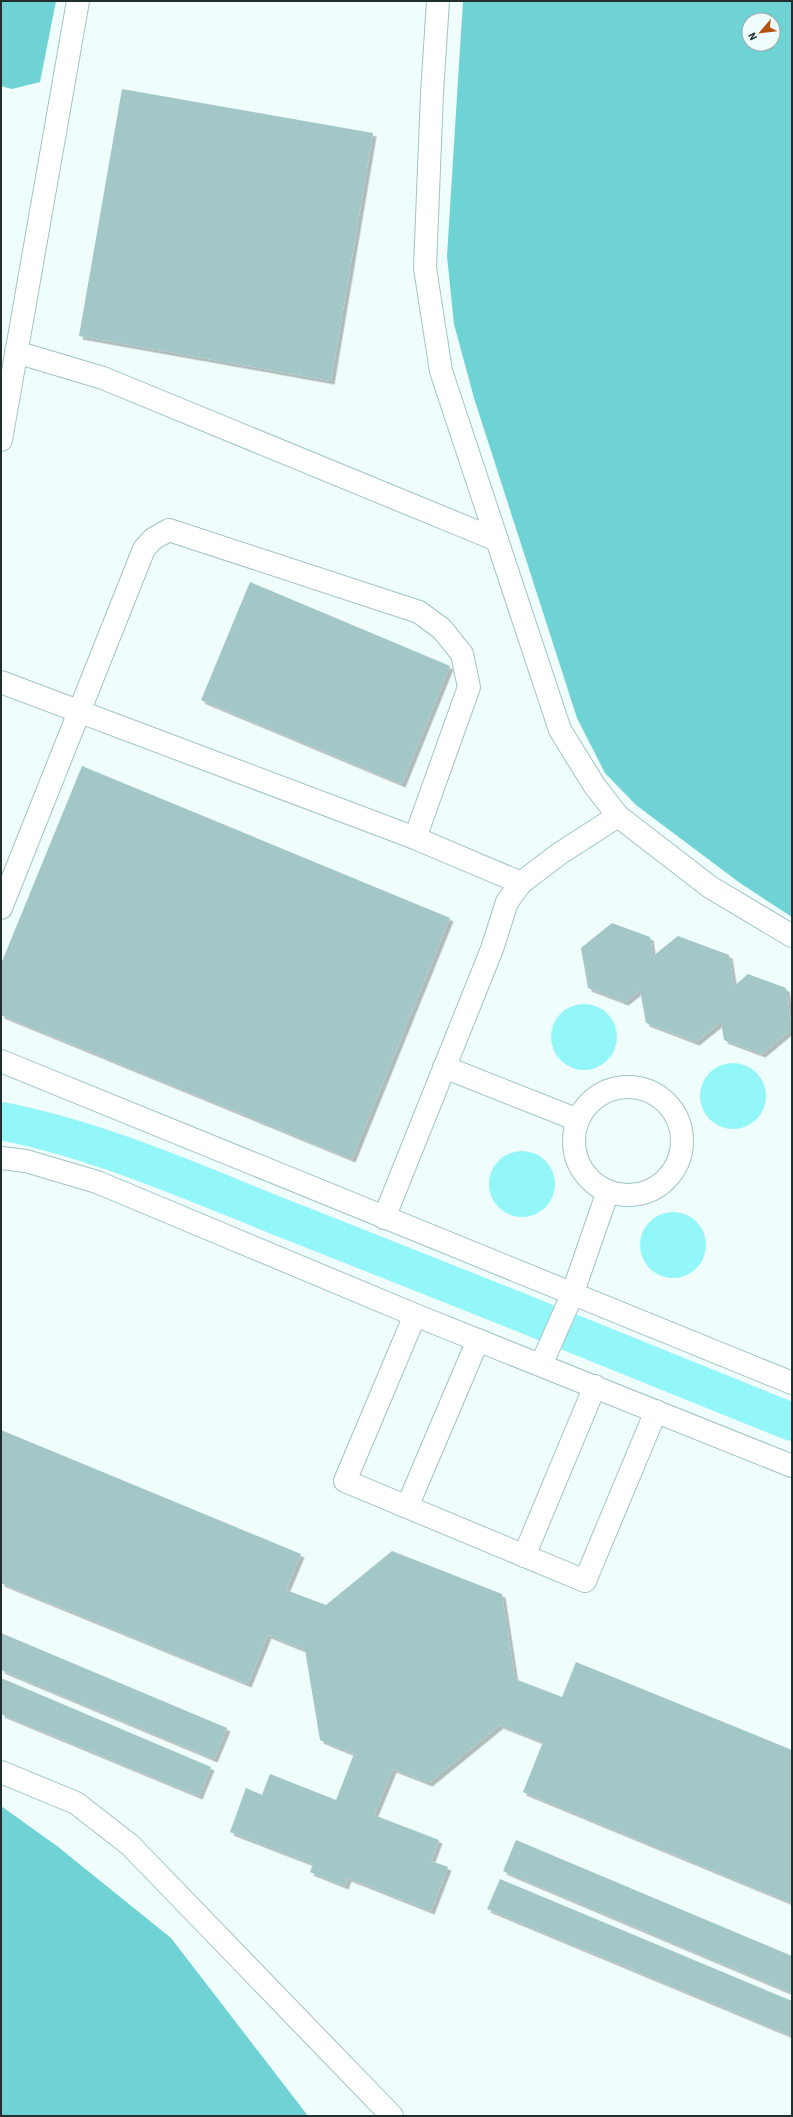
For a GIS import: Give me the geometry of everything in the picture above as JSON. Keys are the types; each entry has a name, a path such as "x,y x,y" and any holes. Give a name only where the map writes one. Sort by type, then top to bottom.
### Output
{"street":[{"path":"1,440 78,1"},
{"path":"438,1 432,92 425,268 441,371 560,730 594,785 618,816 710,887 792,936"},
{"path":"16,352 103,378 498,540"},
{"path":"1,908 144,549 153,539 169,530 419,612 442,628 462,654 469,687 415,838"},
{"path":"1,682 415,838 521,883"},
{"path":"384,1218 492,949 507,902 521,883 559,854 618,816"},
{"path":"1,1061 384,1218 568,1304 792,1383"},
{"path":"444,1067 578,1120"},
{"path":"632,1087 649,1091 664,1100 675,1113 681,1128 683,1145 678,1162 670,1176 657,1187 642,1194 624,1195 608,1191 593,1182 582,1170 575,1148 574,1137 578,1120 587,1106 600,1095 616,1088 632,1087"},
{"path":"1,1158 26,1161 97,1182 415,1315 792,1466"},
{"path":"542,1365 568,1304 608,1191"},
{"path":"415,1315 345,1481 585,1581 656,1411"},
{"path":"407,1507 478,1340"},
{"path":"524,1556 595,1386"},
{"path":"1,1772 76,1803 130,1845 392,2116"}],"shaded area":[{"path":"1,1 56,1 40,82 12,89 1,86"},
{"path":"463,1 792,1 792,917 740,883 636,805 605,773 577,718 474,398 454,324 447,256"},
{"path":"577,1004 591,1004 603,1009 612,1018 617,1030 615,1050 608,1061 591,1070 577,1070 565,1065 556,1056 551,1044 551,1030 556,1018 565,1009"},
{"path":"726,1063 740,1063 752,1068 761,1077 766,1089 764,1109 757,1120 740,1129 726,1129 714,1124 705,1115 700,1103 700,1089 705,1077 714,1068"},
{"path":"516,1151 528,1151 535,1153 546,1160 553,1171 555,1184 553,1197 546,1208 535,1215 528,1217 516,1217 509,1215 498,1208 491,1197 489,1190 489,1178 491,1171 498,1160 509,1153"},
{"path":"666,1212 680,1212 692,1217 701,1226 706,1238 704,1258 697,1269 680,1278 666,1278 654,1273 645,1264 640,1252 640,1238 645,1226 654,1217"},
{"path":"1,1806 57,1846 171,1938 308,2116 1,2116"}],"building":[{"path":"122,89 373,133 331,381 79,336"},
{"path":"250,582 450,666 402,784 201,700"},
{"path":"82,766 450,918 352,1159 1,1015 1,964"},
{"path":"612,923 650,937 653,956 678,936 729,955 734,986 748,974 786,988 792,1029 762,1054 724,1040 721,1022 696,1042 646,1023 640,990 625,1002 588,988 581,948"},
{"path":"1,1430 301,1554 286,1590 326,1605 392,1551 502,1594 515,1679 562,1697 576,1662 792,1750 792,1903 523,1792 543,1742 500,1725 429,1783 393,1769 374,1815 439,1840 431,1861 448,1867 431,1911 348,1878 345,1886 310,1872 313,1864 230,1832 246,1788 262,1795 270,1774 336,1800 354,1754 320,1740 305,1650 268,1635 248,1684 1,1583"},
{"path":"1,1633 227,1728 214,1759 1,1670"},
{"path":"1,1678 211,1767 199,1796 1,1714"},
{"path":"516,1840 792,1956 792,1993 503,1871"},
{"path":"500,1879 792,2001 792,2036 487,1909"}],"waterway":[{"path":"1,1121 77,1140 115,1152 189,1180 792,1422"}]}
